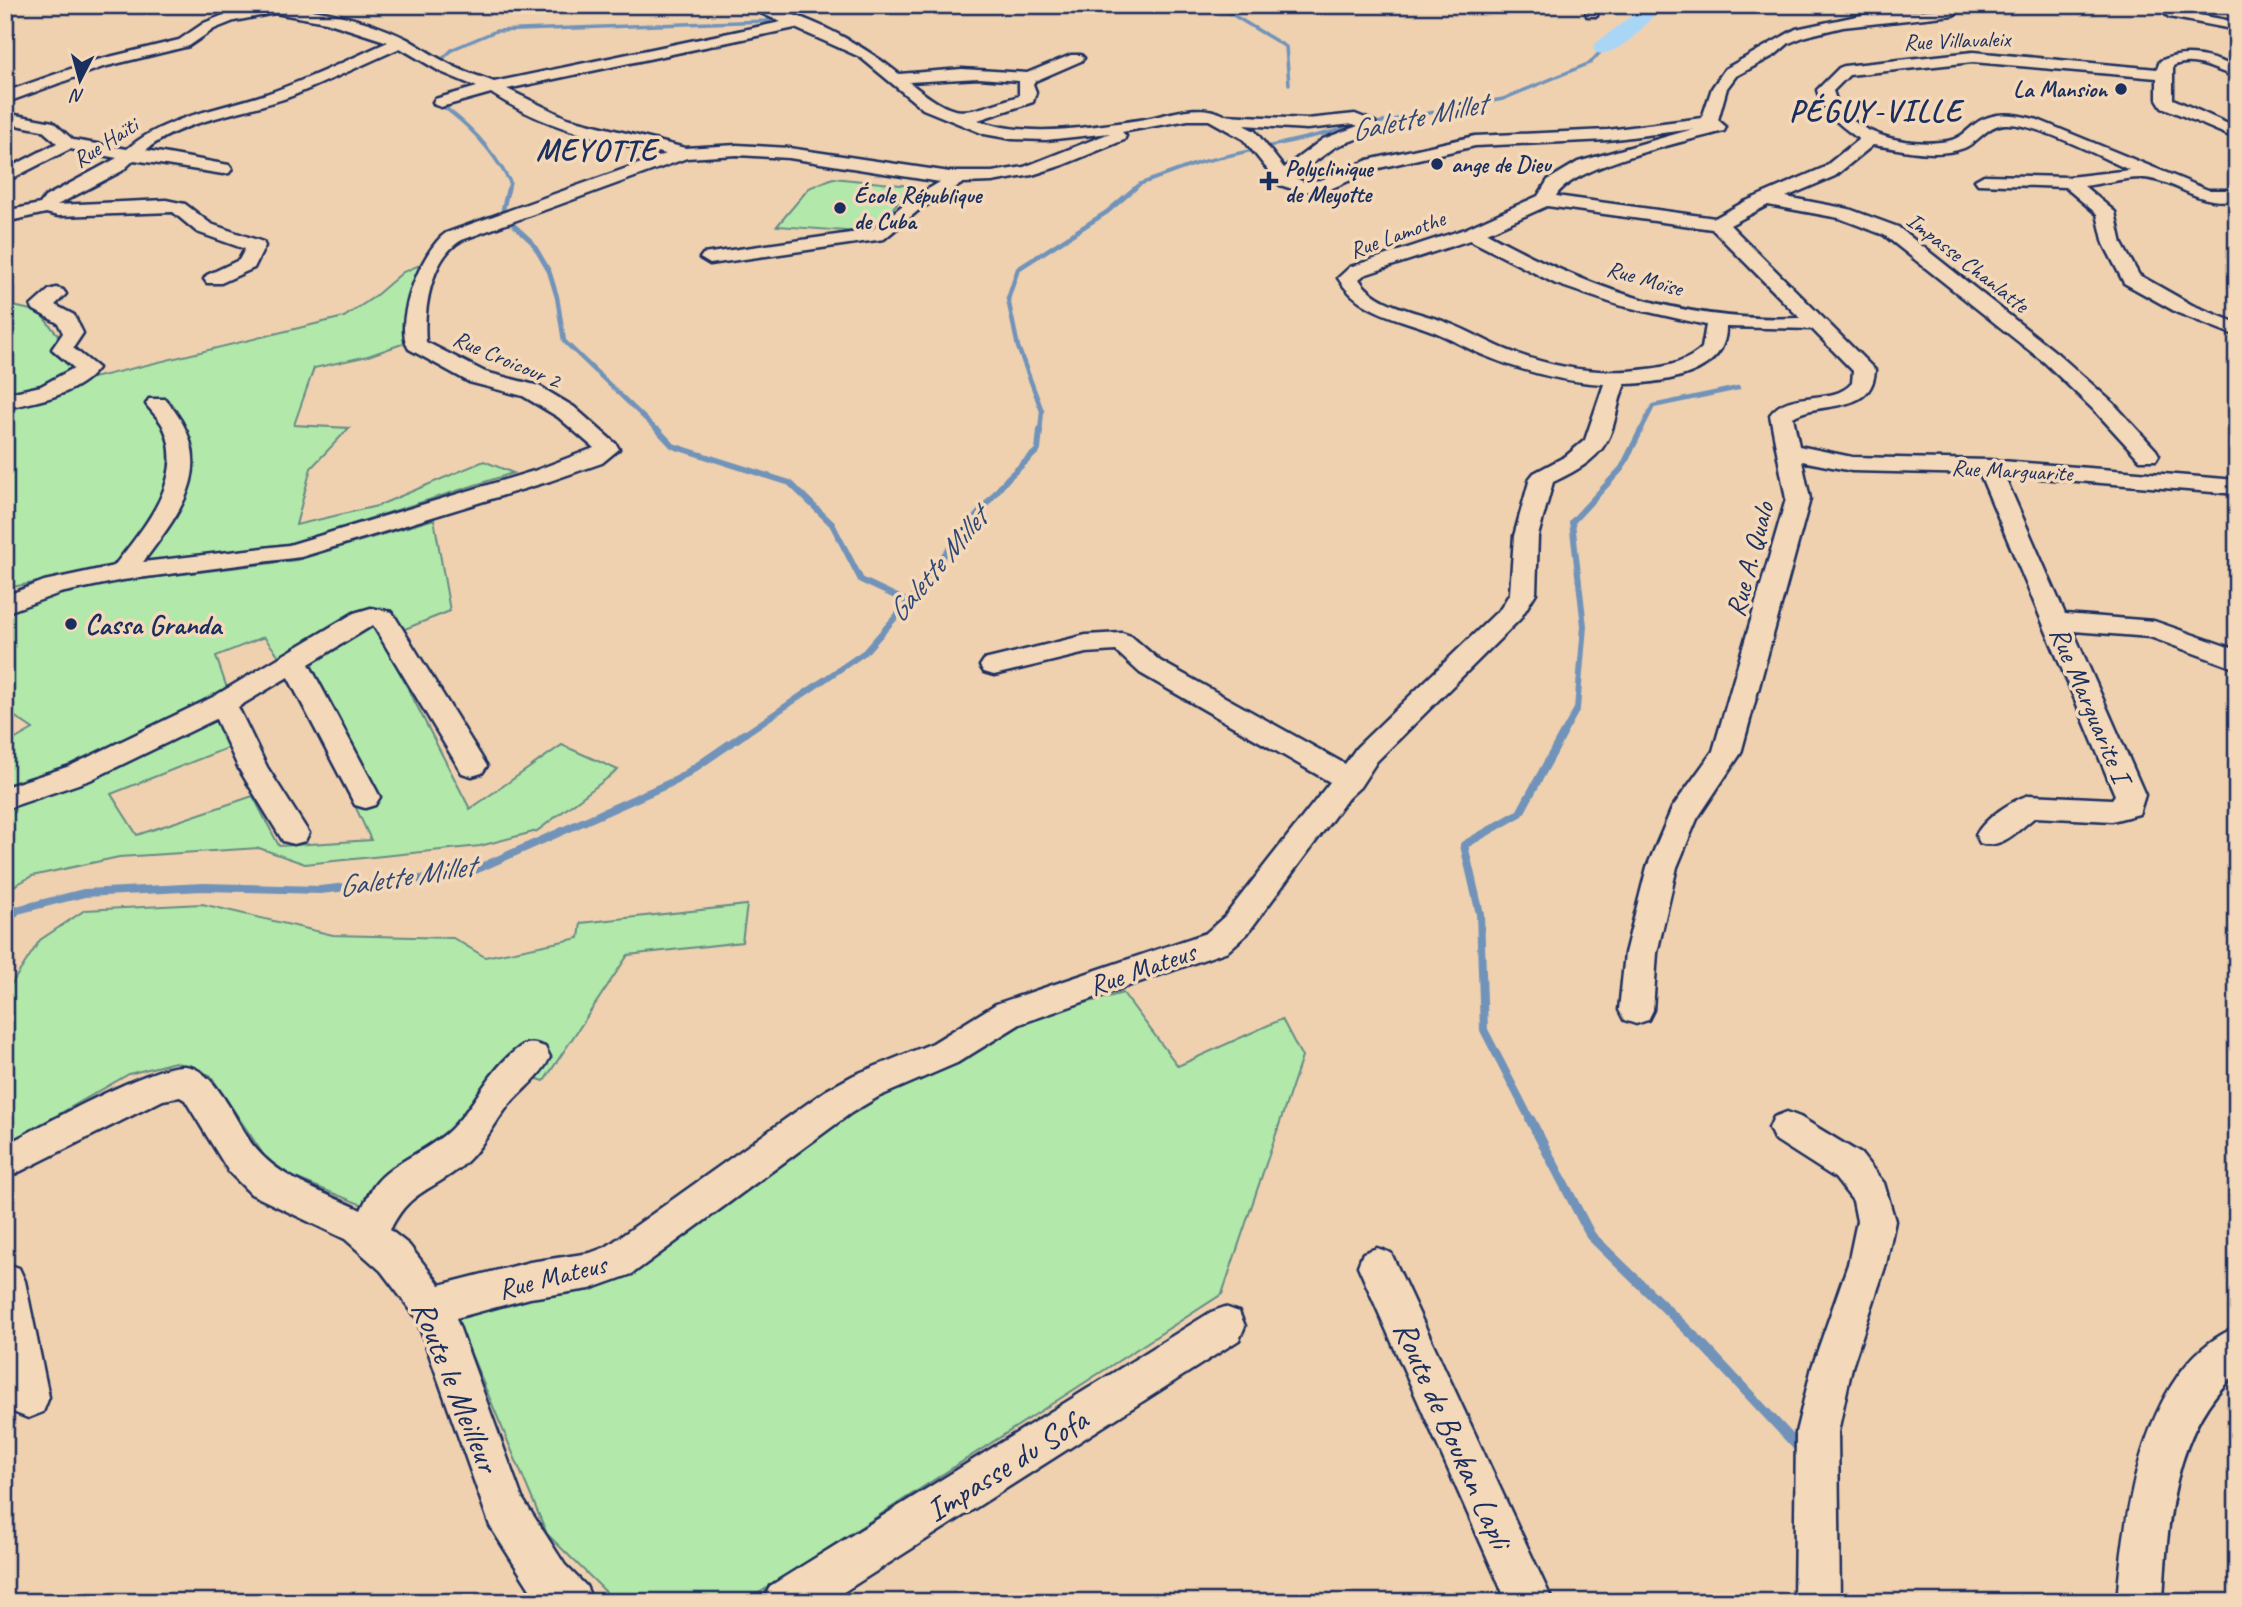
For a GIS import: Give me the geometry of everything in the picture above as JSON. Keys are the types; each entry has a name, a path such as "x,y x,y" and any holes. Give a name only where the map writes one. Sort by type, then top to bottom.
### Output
{"street":[{"path":"251,5 284,7 341,21 401,41 446,69 493,87 516,104 552,120 685,153"},
{"path":"750,5 865,54 929,106 990,130 1012,134 1070,133 1141,125 1188,115 1307,124 1355,119 1369,125 1369,128 1329,143 1287,174 1286,181"},
{"path":"2161,5 2174,14 2237,26"},
{"path":"5,99 98,64 184,43 208,26 231,18 284,7"},
{"path":"1941,30 1955,8"},
{"path":"1221,118 1249,135 1286,181 1302,187 1319,186 1374,164 1475,141 1608,135 1709,122 1719,88 1728,75 1743,62 1766,53 1783,41 1802,33 1863,19 1955,8"},
{"path":"441,102 493,87 796,23"},
{"name":"Rue Haïti","path":"214,279 247,264 256,246 204,228 179,208 166,205 58,211 46,208 51,201 116,167 150,138 185,124 285,93 401,41"},
{"name":"Rue Villavaleix","path":"1870,139 1838,114 1826,98 1825,90 1832,80 1844,71 1940,53 2166,75"},
{"path":"2237,72 2198,58 2177,57 2165,64 2165,99 2168,104 2237,135"},
{"path":"896,79 923,74 979,72 1029,78 1076,58"},
{"path":"963,119 1027,99 1025,84 1029,78"},
{"path":"5,118 47,126 68,144 223,169"},
{"path":"1545,200 1718,224 1766,199 1829,172 1870,139 1939,147 1954,146 1970,139 1987,123 2020,120 2203,194 2227,196 2237,210"},
{"name":"Rue Lamothe","path":"1618,378 1562,373 1501,355 1466,338 1371,301 1350,284 1348,278 1357,271 1472,233 1545,200 1554,184 1584,166 1718,127 1709,122"},
{"name":"Rue Croicour 2","path":"5,604 53,587 123,572 292,552 542,476 594,458 608,449 566,412 531,391 477,377 416,345 413,329 419,298 428,273 448,240 472,229 685,153 715,150 822,157 914,175 994,177 1034,170 1073,158 1141,125"},
{"path":"5,177 68,144"},
{"path":"1984,180 2070,182 2153,173"},
{"path":"710,258 877,235 914,205 959,178"},
{"path":"2070,182 2106,212 2113,244 2131,279 2185,309 2237,331"},
{"name":"Impasse Chanlatte","path":"1766,199 1843,213 1891,231 2051,358 2105,408 2148,455"},
{"path":"5,217 46,208"},
{"name":"Rue A. Qualo","path":"1636,1010 1641,953 1662,867 1683,816 1727,754 1798,499 1781,415 1789,408 1807,403 1851,396 1861,390 1866,382 1864,370 1718,224"},
{"name":"Rue Moïse","path":"1472,233 1562,279 1716,323 1773,327 1816,323"},
{"path":"5,401 34,396 74,380 87,368 62,349 73,333 67,319 41,306 56,294"},
{"path":"1618,378 1667,373 1701,360 1717,342 1716,323"},
{"name":"Rue Mateus","path":"432,1306 530,1280 590,1271 618,1261 838,1102 866,1086 945,1053 1008,1014 1217,942 1236,925 1338,791 1350,780 1367,754 1511,613 1523,593 1527,536 1542,478 1573,463 1598,439 1609,390 1618,378"},
{"path":"123,572 172,500 181,481 182,448 174,425 157,404"},
{"name":"Rue Marguarite","path":"1788,451 1852,464 1989,467 2237,486"},
{"name":"Rue Marguarite I","path":"1989,467 2130,795 2128,806 2112,810 2029,806 1991,835"},
{"path":"5,798 80,773 223,704 371,616 383,618 472,766"},
{"path":"2055,621 2154,629 2237,660"},
{"path":"994,666 1086,643 1122,642 1150,667 1350,780"},
{"path":"294,662 365,797"},
{"path":"223,704 254,769 294,833"},
{"path":"368,1236 387,1198 399,1186 445,1158 466,1139 496,1095 533,1057"},
{"name":"Route le Meilleur","path":"5,1163 157,1086 185,1081 197,1089 242,1160 264,1182 358,1227 395,1258 432,1306 505,1511 549,1581 570,1602"},
{"path":"1787,1128 1848,1166 1871,1195 1876,1221 1867,1264 1832,1367 1817,1432 1816,1602"},
{"name":"Route de Boukan Lapli","path":"1377,1266 1530,1602"},
{"path":"5,1281 28,1397"},
{"name":"Impasse du Sofa","path":"786,1602 1225,1326"},
{"path":"2140,1602 2143,1538 2168,1437 2201,1380 2237,1347"}],"green space":[{"path":"833,178 911,186 873,233 777,226 809,188"},
{"path":"429,261 405,313 405,343 368,356 314,368 294,425 349,428 311,468 296,525 377,506 484,461 513,473 293,543 107,569 12,587 5,592 5,304 39,312 58,335 55,354 85,380 344,317 374,297 403,272"},
{"path":"434,519 450,611 382,638 470,809 562,745 618,770 537,831 480,846 305,864 259,848 119,857 32,876 5,891 5,745 33,729 5,710 5,612 16,606 85,586 297,560","holes":["264,637 294,675 371,840 279,846 253,796 137,835 111,794 245,741 216,656"]},
{"path":"202,904 333,935 453,938 485,957 579,938 581,923 747,905 742,942 628,955 544,1081 523,1074 476,1154 377,1211 273,1169 210,1075 175,1062 129,1074 5,1145 5,994 40,940 85,910"},
{"path":"1123,993 1178,1066 1282,1019 1302,1057 1222,1294 745,1602 616,1602 547,1534 454,1314 614,1281 900,1077 1017,1021"}],"waterway":[{"path":"437,64 453,49 496,31 766,21 823,5"},
{"path":"1231,5 1228,12 1286,47 1289,84"},
{"name":"Galette Millet","path":"1604,48 1642,18 1650,5"},
{"name":"Galette Millet","path":"1132,191 1140,184 1201,162 1340,130 1503,99 1590,63 1604,48"},
{"path":"437,102 469,128 495,158 510,182 508,191"},
{"path":"502,213 508,189"},
{"name":"Galette Millet","path":"1040,432 1042,411 1018,347 1008,299 1018,269 1107,212 1134,189"},
{"path":"508,220 532,242 549,271 557,297 564,341 659,432"},
{"path":"1562,736 1577,709 1584,626 1572,522 1622,468 1653,406 1738,388"},
{"path":"658,430 673,446 790,483 832,524 861,580 908,602"},
{"name":"Galette Millet","path":"742,736 865,652 922,587 944,555 1008,478 1038,450 1040,430"},
{"name":"Galette Millet","path":"5,925 17,910 84,893 203,887 320,890 466,874 677,780 744,734"},
{"path":"1531,1121 1484,1030 1480,914 1464,845 1520,813 1563,734"},
{"path":"1530,1119 1591,1236 1703,1345 1800,1449"}],"place":[{"name":"La Mansion","path":"2121,89"},
{"name":"ange de Dieu","path":"1437,164"},
{"name":"Polyclinique de Meyotte","path":"1269,181"},
{"name":"École République de Cuba","path":"840,208"},
{"name":"Cassa Granda","path":"71,624"}],"district":[{"name":"PÉGUY-VILLE","path":"1876,111"},
{"name":"MEYOTTE","path":"597,150"}]}
